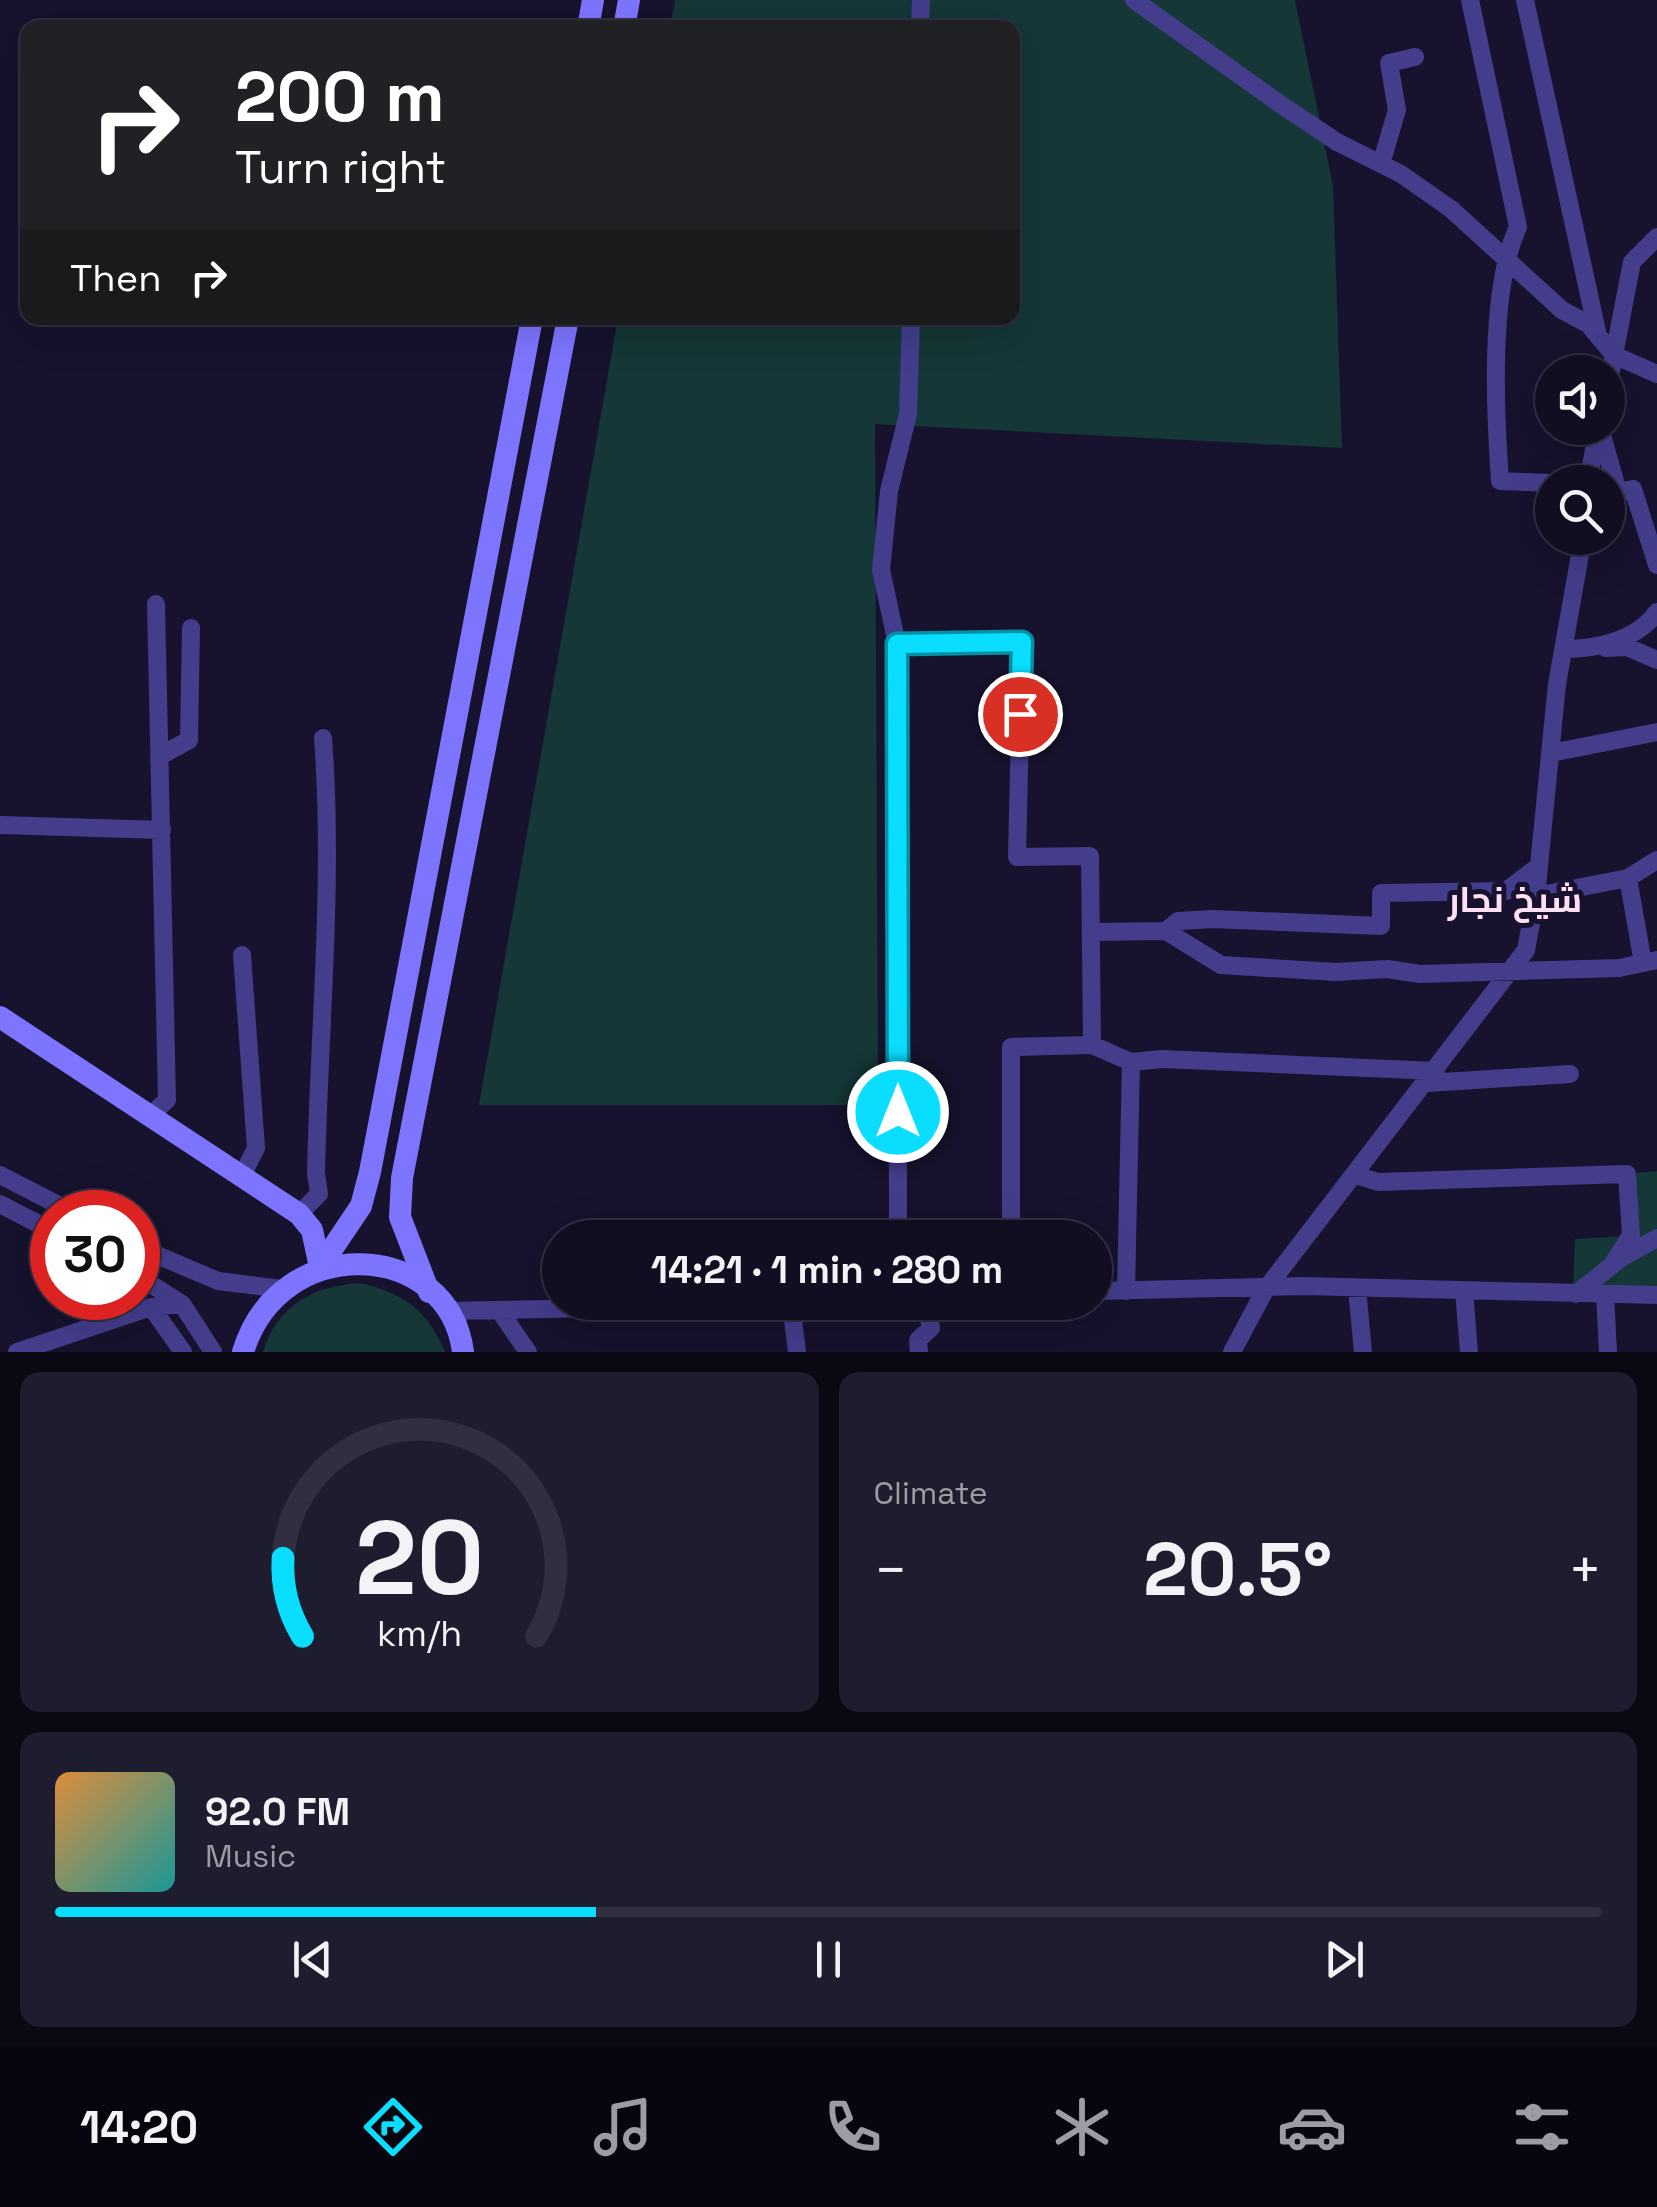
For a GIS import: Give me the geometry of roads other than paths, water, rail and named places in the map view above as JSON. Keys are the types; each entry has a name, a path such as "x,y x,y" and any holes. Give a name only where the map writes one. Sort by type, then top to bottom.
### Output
{"main road":[{"path":"320,1268 353,1220 370,1172 531,325"},
{"path":"429,1292 400,1217 402,1178 567,325"},
{"path":"0,1017 299,1214 312,1230 320,1268"},
{"path":"243,1352 251,1327 282,1289 320,1268 358,1263 396,1271 429,1292 446,1311 463,1349"}],"street":[{"path":"1134,0 1296,115 1451,209 1598,336 1614,355"},
{"path":"1470,0 1518,227 1504,258 1496,422 1500,481 1535,482"},
{"path":"1525,0 1598,336"},
{"path":"1381,164 1397,110 1389,63 1415,57"},
{"path":"1614,355 1632,262 1657,237"},
{"path":"898,1220 897,644 881,570 890,491 908,414 911,325"},
{"path":"1625,360 1657,374"},
{"path":"1604,445 1618,492 1633,489 1657,565"},
{"path":"1232,1352 1265,1290 1526,950 1536,896 1564,649 1580,555"},
{"path":"150,1116 166,1100 156,604"},
{"path":"1595,648 1646,626 1657,612"},
{"path":"160,756 189,740 191,628"},
{"path":"897,644 1022,642 1017,857 1090,856 1092,1045"},
{"path":"1564,649 1627,647 1657,660"},
{"path":"1551,752 1657,732"},
{"path":"299,1214 320,1194 316,1174 319,1008 328,810 323,738"},
{"path":"0,825 162,830"},
{"path":"1536,896 1628,878 1656,861"},
{"path":"1166,931 1178,921 1213,919 1381,926 1382,893 1506,891 1539,866"},
{"path":"1091,932 1166,931 1221,965 1335,972 1386,969 1420,974 1619,968 1650,961 1628,878"},
{"path":"242,955 256,1148 242,1176"},
{"path":"1011,1220 1011,1048 1092,1045 1131,1062 1162,1059 1432,1077 1570,1074"},
{"path":"1126,1291 1131,1062"},
{"path":"1355,1175 1378,1182 1627,1174 1631,1235 1612,1265"},
{"path":"0,1176 30,1191"},
{"path":"0,1204 30,1220"},
{"path":"1576,1294 1612,1265 1657,1238"},
{"path":"160,1256 218,1282 282,1289"},
{"path":"1112,1291 1357,1288 1657,1295"},
{"path":"1357,1288 1362,1352"},
{"path":"160,1290 182,1304 214,1352"},
{"path":"1464,1291 1469,1352"},
{"path":"1605,1294 1608,1352"},
{"path":"160,1306 182,1304"},
{"path":"446,1311 542,1309"},
{"path":"500,1310 528,1352"},
{"path":"17,1352 112,1320"},
{"path":"160,1320 183,1352"},
{"path":"794,1320 797,1352"},
{"path":"919,1352 918,1340 930,1328 929,1320"}],"district":[{"name":"شيخ نجار","path":"1515,900"}]}
